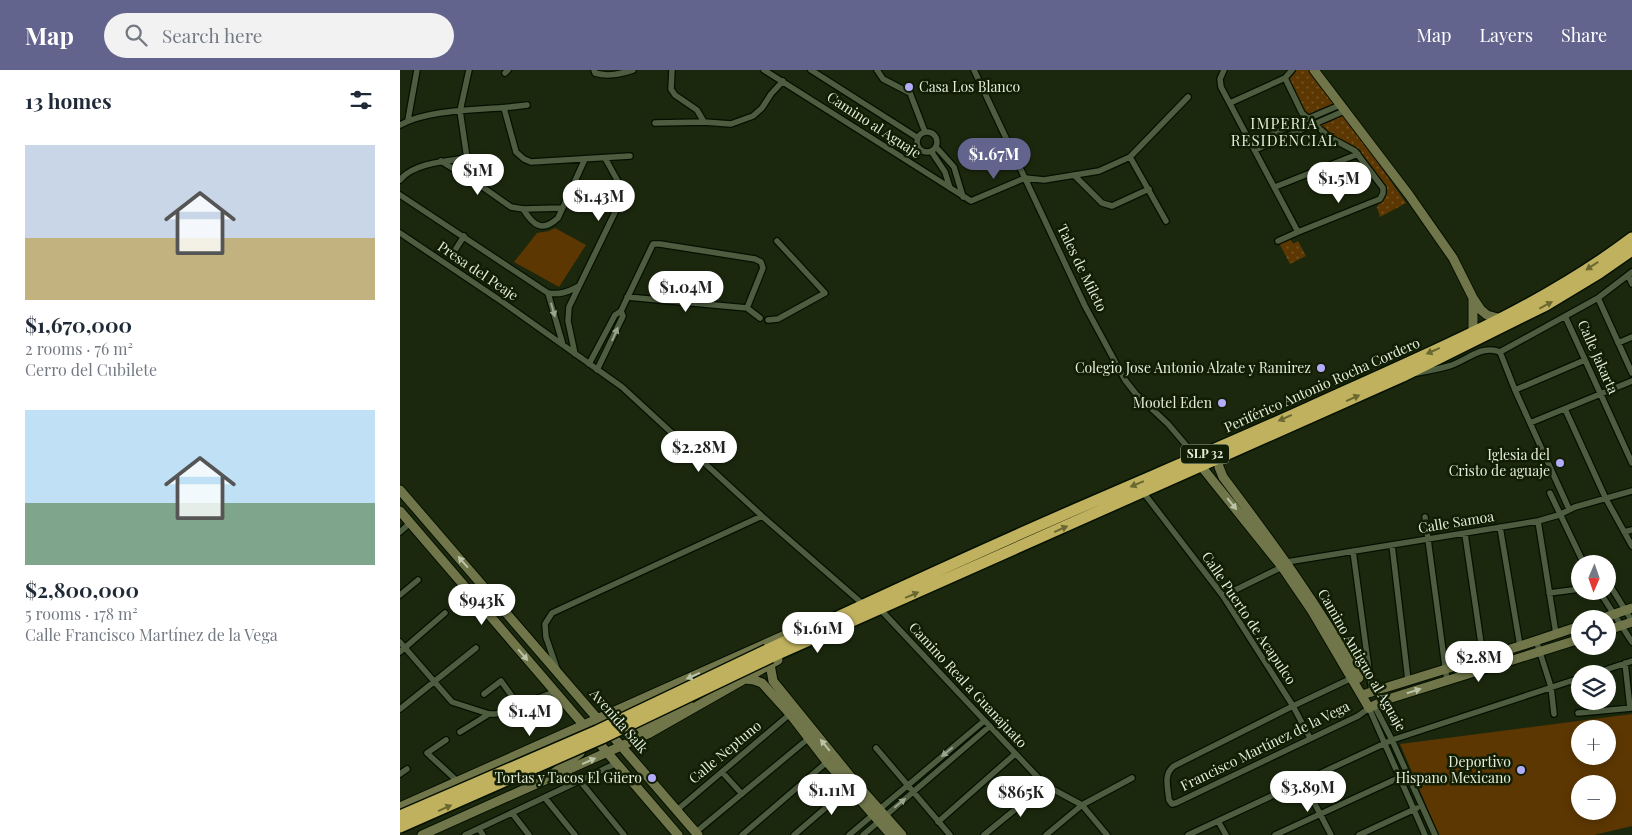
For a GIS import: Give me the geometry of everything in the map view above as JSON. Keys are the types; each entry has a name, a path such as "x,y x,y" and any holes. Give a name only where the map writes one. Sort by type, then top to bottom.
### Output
{"highway":[{"name":"Periférico Antonio Rocha Cordero","path":"769,657 852,616 879,609 1143,492 1199,462 1473,333 1565,284 1609,256 1632,238"},
{"name":"Periférico Antonio Rocha Cordero","path":"852,616 864,606 1074,510 1199,462 1218,458 1403,376 1546,306 1600,273 1632,250"},
{"name":"SLP 32","path":"400,816 769,657"},
{"name":"SLP 32","path":"400,828 602,738 769,657"}],"street":[{"path":"408,120 417,70"},
{"path":"468,70 460,111 467,158 473,172 484,188"},
{"path":"594,70 595,73 604,76 622,74 633,70"},
{"path":"672,70 671,89 676,96 697,110 704,122"},
{"name":"Camino al Aguaje","path":"764,70 971,202 1025,178"},
{"path":"811,70 918,138"},
{"path":"877,70 883,79 910,93 925,132"},
{"name":"Tales de Mileto","path":"974,70 1085,306 1125,380 1136,394 1168,424 1199,462"},
{"path":"1224,70 1220,78 1221,87 1298,232"},
{"path":"1230,103 1285,78 1292,70"},
{"path":"1314,70 1338,110 1409,195 1453,258 1473,298 1486,314 1501,319"},
{"path":"1278,241 1380,199 1384,188 1358,154 1348,146 1329,137 1302,113 1285,78"},
{"path":"655,123 704,122 731,124 753,116 762,108 783,81"},
{"path":"1025,178 1044,180 1099,171 1130,156 1188,97"},
{"path":"400,125 408,120 460,111 527,105"},
{"path":"504,108 516,152 531,162 630,156"},
{"path":"1251,143 1307,118 1338,110"},
{"path":"1255,150 1315,124 1338,110"},
{"path":"918,138 925,132"},
{"path":"925,132 934,135 937,141 933,149"},
{"path":"918,138 919,147 924,151 933,149"},
{"path":"933,149 954,167 963,197"},
{"path":"933,149 950,188"},
{"path":"1275,187 1358,154"},
{"path":"1130,156 1166,221"},
{"path":"400,180 403,176 423,166 467,158"},
{"path":"575,354 569,332 569,307 619,204 621,187 605,158"},
{"path":"523,210 535,225 551,224 558,218 585,159"},
{"path":"441,162 511,207 523,210 562,208"},
{"path":"944,172 954,167"},
{"path":"1074,175 1106,206 1112,206 1149,189"},
{"path":"400,195 548,293 566,293 580,285"},
{"name":"Presa del Peaje","path":"400,234 542,330 622,387 762,516 864,606"},
{"path":"452,255 464,236"},
{"path":"768,320 778,319 825,293 777,241"},
{"path":"589,364 616,315 621,311 653,244 755,259 761,262 763,268 747,308"},
{"path":"1500,352 1598,298 1630,273 1632,284"},
{"path":"548,293 563,345"},
{"path":"559,294 566,299 569,307"},
{"path":"627,298 747,308 760,318"},
{"path":"1473,298 1473,333"},
{"path":"1598,298 1632,373"},
{"path":"598,370 623,316 621,311"},
{"name":"Calle Jakarta","path":"1565,316 1632,464"},
{"path":"559,334 569,332"},
{"path":"1618,343 1632,337"},
{"path":"1403,376 1449,366 1484,350 1493,349 1500,352 1515,390 1569,509"},
{"path":"1515,390 1585,360"},
{"path":"1530,423 1632,381"},
{"path":"1565,408 1606,499 1632,546"},
{"name":"Camino Antiguo al Aguaje","path":"1218,458 1223,477 1337,639 1367,694 1384,744 1425,835"},
{"name":"Camino Antiguo al Aguaje","path":"1199,462 1285,565 1352,678 1367,694"},
{"name":"Avenida Salk","path":"400,490 697,834"},
{"name":"Calle Samoa","path":"1223,596 1285,565 1353,551 1538,521 1559,515 1569,509 1632,491"},
{"name":"Calle Puerto de Acapulco","path":"1143,492 1223,596 1293,706 1310,738"},
{"path":"1550,493 1579,555"},
{"path":"400,512 678,835"},
{"path":"558,672 546,637 545,624 552,613 762,516"},
{"path":"1425,517 1447,681"},
{"path":"1538,521 1556,634"},
{"path":"400,532 410,523"},
{"path":"1500,527 1520,646"},
{"path":"1624,532 1632,530"},
{"path":"1465,534 1483,656"},
{"path":"1392,545 1408,680"},
{"path":"1353,551 1367,694 1571,629"},
{"path":"400,595 418,580"},
{"path":"1549,593 1571,590"},
{"path":"456,604 470,593"},
{"path":"1616,595 1629,609 1632,621 1616,627"},
{"name":"Camino Real a Guanajuato","path":"879,609 1045,785 1082,805 1108,835"},
{"path":"1616,613 1629,609"},
{"path":"403,650 445,613"},
{"path":"400,807 814,622 852,616"},
{"path":"1616,617 1632,642"},
{"path":"1536,640 1551,688 1554,714"},
{"path":"1371,706 1571,641"},
{"path":"400,642 403,650 452,702 489,714 496,714 554,692"},
{"path":"400,709 476,648"},
{"path":"422,835 543,782 666,724 744,679 769,657"},
{"path":"769,657 773,681 852,785 879,815 902,835"},
{"path":"1616,666 1632,661"},
{"path":"1578,713 1631,708 1625,663"},
{"name":"Francisco Martínez de la Vega","path":"1352,678 1168,770 1169,800 1172,804 1176,803 1358,716 1371,706"},
{"path":"744,679 754,680 762,684 790,714 827,762 852,785"},
{"path":"484,694 501,681 519,706"},
{"path":"1188,835 1392,740 1571,681"},
{"path":"644,697 620,716 621,726 626,731 636,731 683,707 718,694"},
{"name":"Camino Antiguo al Aguaje","path":"1371,706 1392,740 1435,835"},
{"path":"460,732 489,714"},
{"name":"Calle Neptuno","path":"677,810 790,714"},
{"path":"863,835 907,786 984,721"},
{"path":"849,835 912,793 990,726"},
{"path":"543,782 562,765 577,756 582,749 582,740 575,734 561,736"},
{"path":"697,834 809,738"},
{"path":"446,740 427,753 454,778"},
{"path":"400,802 527,747 549,741"},
{"path":"876,748 912,793 950,835"},
{"path":"938,822 1016,754"},
{"path":"742,835 827,762"},
{"path":"465,835 617,764"},
{"path":"400,774 407,769"},
{"path":"722,772 742,794"},
{"path":"1275,835 1407,774"},
{"path":"1046,835 1082,805 1132,778"},
{"path":"580,781 624,835"},
{"path":"1304,781 1331,835"},
{"path":"794,835 852,785"},
{"path":"984,835 1045,785"},
{"path":"545,798 575,835"},
{"path":"658,812 670,801"},
{"path":"1359,835 1421,806"},
{"path":"512,814 529,835"},
{"path":"879,815 891,835"},
{"path":"1218,821 1226,835"},
{"path":"479,829 484,835"}],"shaded area":[{"path":"1293,70 1310,70 1335,105 1308,116 1304,112 1288,78 1293,73"},
{"path":"1343,114 1406,203 1380,217 1377,207 1385,194 1359,154 1336,140 1317,125"},
{"path":"555,228 586,245 559,287 514,262 537,233"},
{"path":"1290,239 1293,244 1298,241 1306,256 1290,264 1279,243"},
{"name":"Deportivo Hispano Mexicano","path":"1632,714 1632,826 1594,835 1439,835 1400,744 1571,722 1571,765 1616,765 1616,720 1586,720"}],"place":[{"name":"Casa Los Blanco","path":"909,87"},
{"name":"Colegio Jose Antonio Alzate y Ramirez","path":"1321,368"},
{"name":"Mootel Eden","path":"1222,403"},
{"name":"Iglesia del Cristo de aguaje","path":"1560,463"},
{"name":"Deportivo Hispano Mexicano","path":"1521,770"},
{"name":"Tortas y Tacos El Güero","path":"652,778"}],"district":[{"name":"IMPERIA RESIDENCIAL","path":"1284,132"}]}
